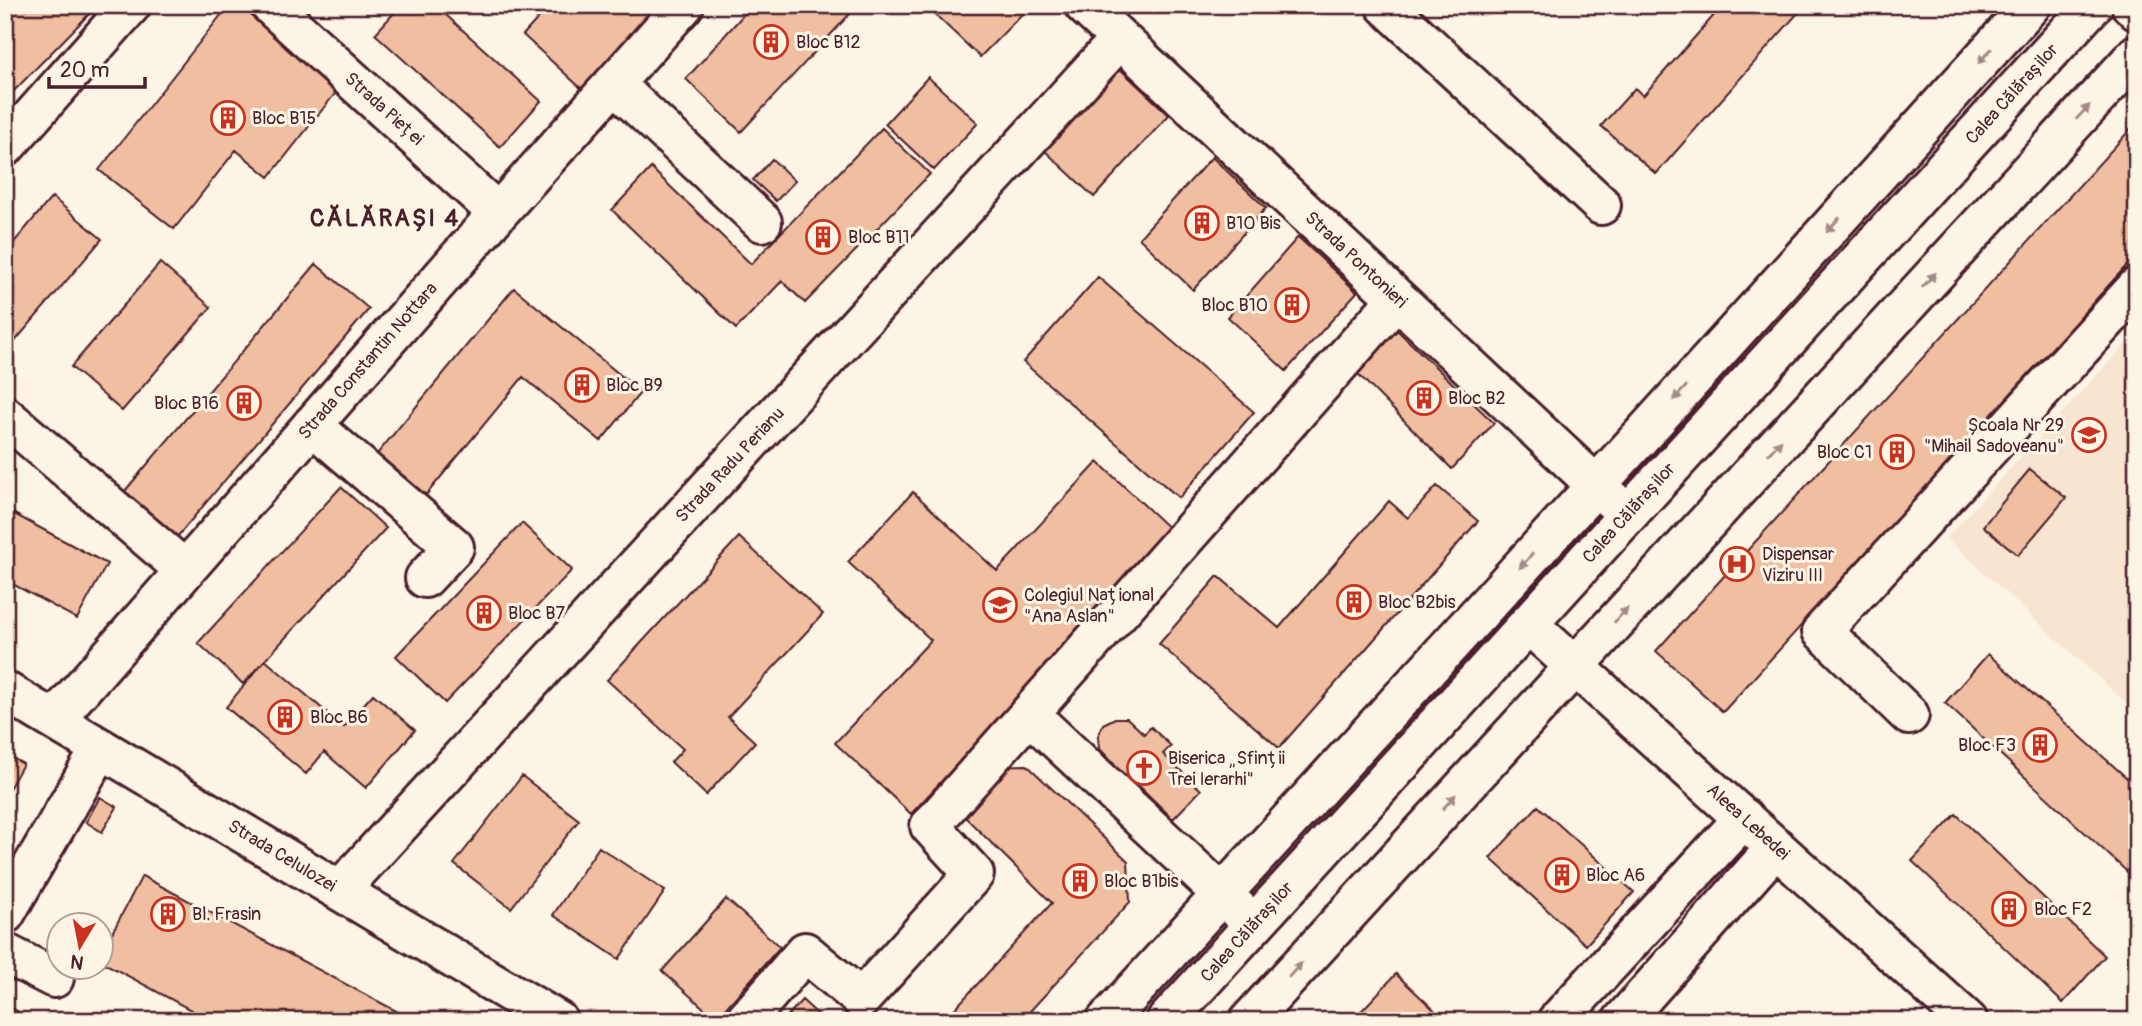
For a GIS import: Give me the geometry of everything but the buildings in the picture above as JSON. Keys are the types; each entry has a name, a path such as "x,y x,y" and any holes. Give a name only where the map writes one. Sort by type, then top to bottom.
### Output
{"street":[{"path":"5,147 131,5"},
{"name":"Strada Pieței","path":"270,5 498,213"},
{"name":"Strada Constantin Nottara","path":"54,720 684,5"},
{"name":"Strada Pontonieri","path":"1084,5 1628,514"},
{"path":"1385,5 1601,205"},
{"path":"1106,1021 2031,5"},
{"name":"Calea Călărașilor","path":"1166,1021 2093,5"},
{"path":"2131,5 2137,11"},
{"name":"Strada Radu Perianu","path":"340,890 1120,39"},
{"path":"1250,1021 2137,54"},
{"path":"614,84 762,222"},
{"path":"1909,715 1822,631 2137,287"},
{"path":"745,1021 805,952 861,999 974,874 930,826 1397,299"},
{"path":"5,416 185,570"},
{"path":"312,425 454,547 425,578"},
{"name":"Aleea Lebedei","path":"1528,624 1968,1021"},
{"name":"Strada Celulozei","path":"5,691 558,1021"},
{"path":"1029,714 1255,924"},
{"path":"5,914 102,748"},
{"path":"1557,1021 1744,818"},
{"path":"1622,1021 1776,847"},
{"path":"5,953 46,974"}],"shaded area":[{"name":"Școala Nr 29 \"Mihail Sadoveanu\"","path":"2137,332 2137,713 1946,538"}],"place":[{"name":"Bloc B12","path":"771,42"},
{"name":"Bloc B15","path":"228,118"},
{"name":"B10 Bis","path":"1202,223"},
{"name":"Bloc B11","path":"823,237"},
{"name":"Bloc B10","path":"1292,305"},
{"name":"Bloc B9","path":"582,385"},
{"name":"Bloc B2","path":"1424,398"},
{"name":"Bloc B16","path":"244,403"},
{"name":"Școala Nr 29 \"Mihail Sadoveanu\"","path":"2089,435"},
{"name":"Bloc C1","path":"1897,452"},
{"name":"Dispensar Viziru III","path":"1737,564"},
{"name":"Bloc B2bis","path":"1354,602"},
{"name":"Colegiul Național \"Ana Aslan\"","path":"1000,605"},
{"name":"Bloc B7","path":"484,613"},
{"name":"Bloc B6","path":"285,717"},
{"name":"Bloc F3","path":"2040,745"},
{"name":"Biserica „Sfinții Trei Ierarhi\"","path":"1144,768"},
{"name":"Bloc A6","path":"1562,875"},
{"name":"Bloc B1bis","path":"1080,881"},
{"name":"Bloc F2","path":"2009,909"},
{"name":"Bl. Frasin","path":"168,914"}],"district":[{"name":"CĂLĂRAȘI 4","path":"385,218"}]}
